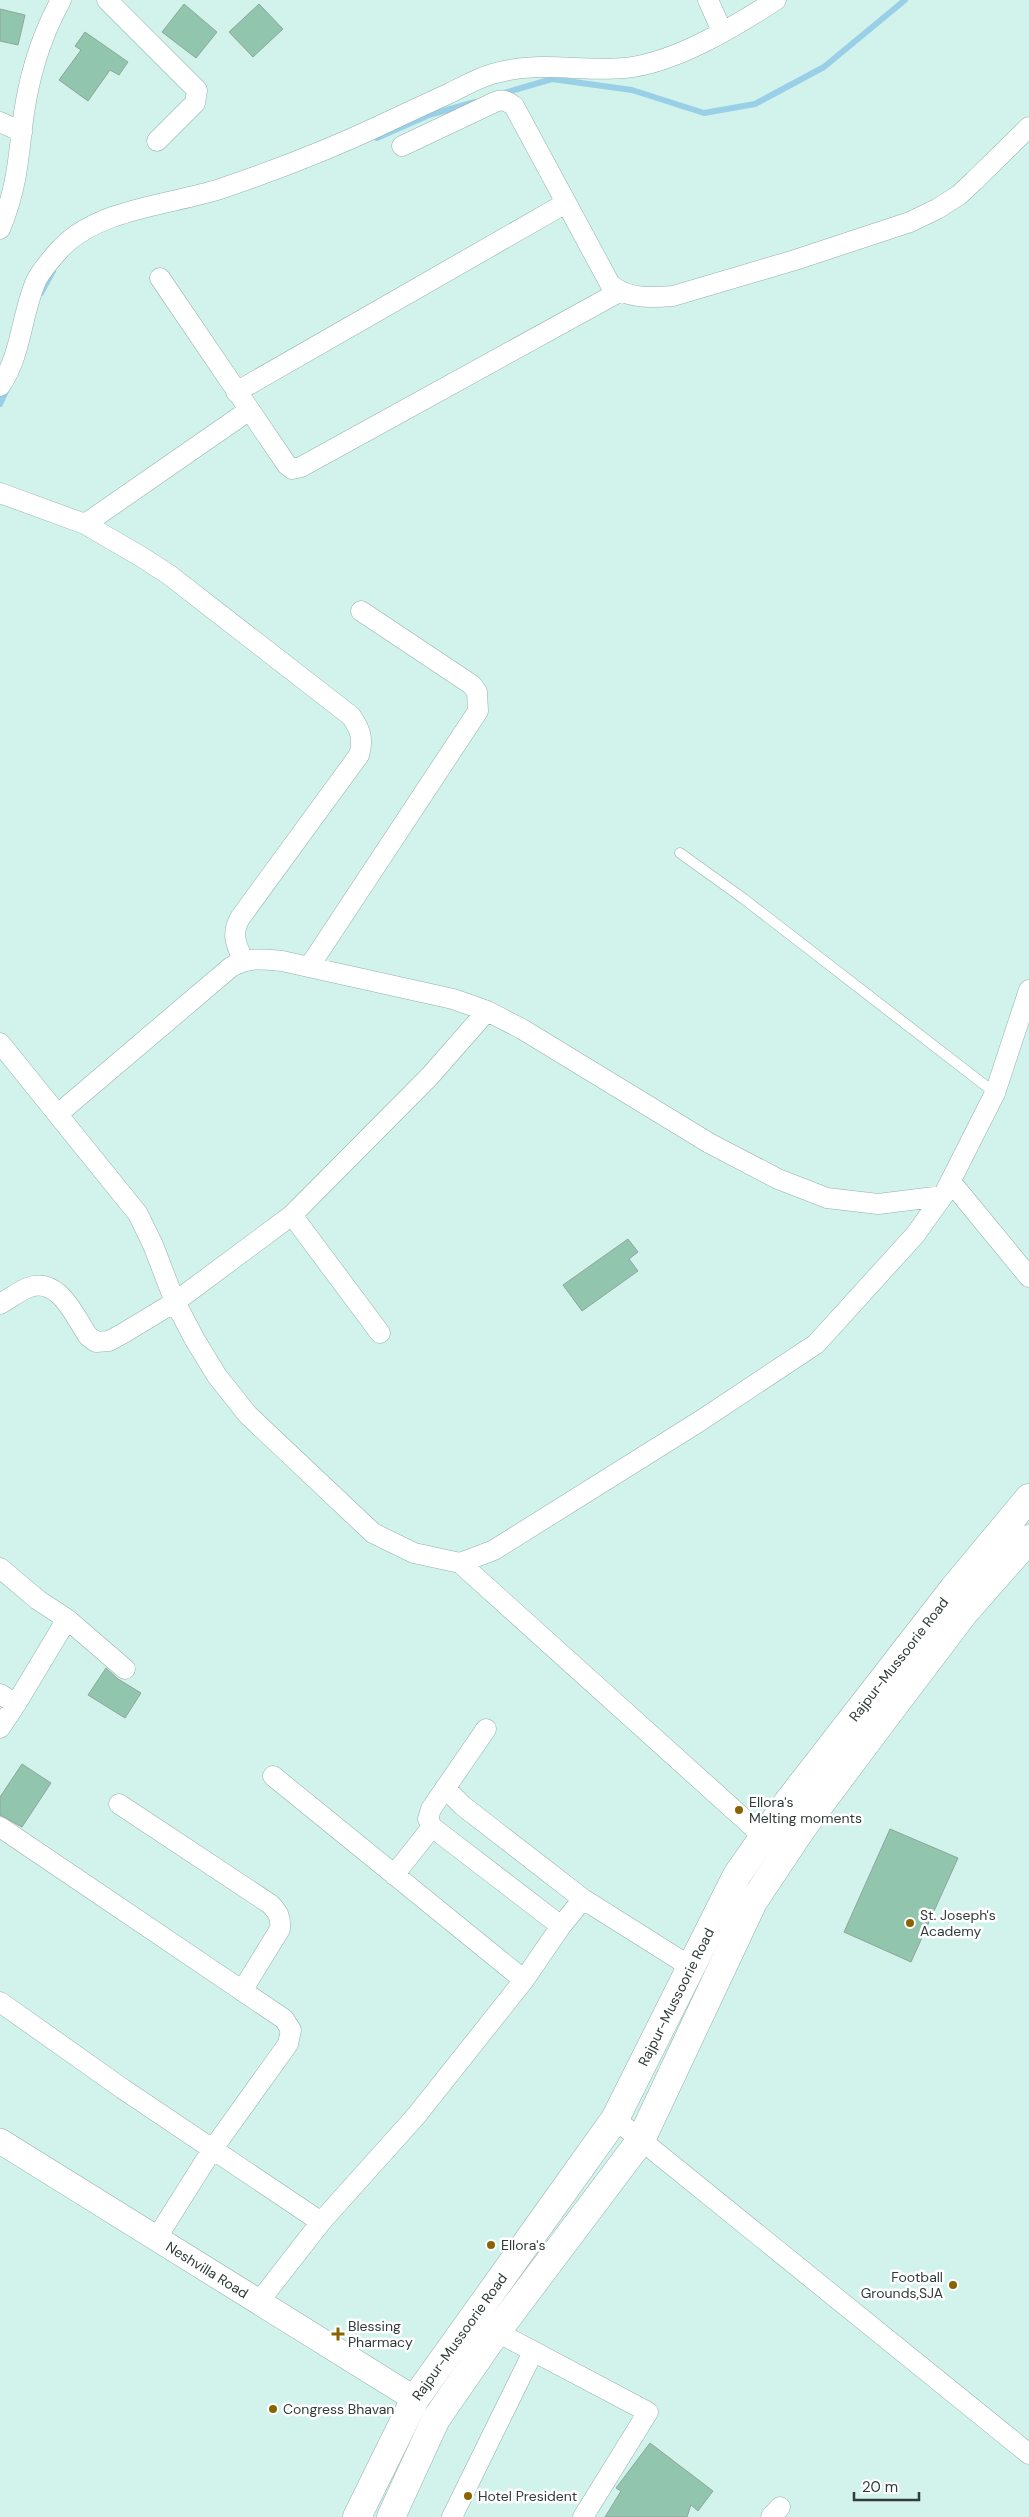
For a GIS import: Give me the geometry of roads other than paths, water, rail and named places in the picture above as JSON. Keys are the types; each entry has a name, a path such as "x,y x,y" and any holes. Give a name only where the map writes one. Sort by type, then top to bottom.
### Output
{"main road":[{"name":"Rajpur-Mussoorie Road","path":"357,2517 415,2399 615,2118 737,1875 954,1588 1029,1498"},
{"name":"Rajpur-Mussoorie Road","path":"391,2517 436,2419 497,2332 640,2140 709,1993 759,1894 803,1827 882,1720 964,1613 1029,1539"}],"street":[{"path":"0,229 12,203 33,67 46,28 60,0"},
{"path":"107,0 197,90 195,103 157,141"},
{"path":"708,0 722,30"},
{"path":"0,386 11,365 36,281 44,268 63,246 91,228 144,207 208,193 240,182 370,130 489,75 520,67 570,66 600,69 650,65 675,56 776,0"},
{"path":"402,146 501,99 508,101 514,106 604,274 619,292 642,297 673,296 795,260 910,222 937,209 959,195 1029,127"},
{"path":"0,122 22,132"},
{"path":"236,392 566,203"},
{"path":"160,278 286,466 297,469 619,292"},
{"path":"85,524 248,411"},
{"path":"0,493 85,524 168,574 351,716 358,726 362,737 359,755 234,928 234,941 243,960"},
{"path":"309,967 478,711 479,700 477,692 472,685 361,611"},
{"path":"58,1114 232,967 243,960 258,958 309,967 453,999 487,1011 522,1029 709,1143 778,1179 827,1198 870,1203 947,1189"},
{"path":"460,1563 494,1550 700,1421 816,1344 915,1235 947,1189 994,1093 1029,990"},
{"path":"0,1304 27,1288 41,1284 54,1288 88,1336 96,1342 109,1341 116,1338 175,1302 292,1215 430,1076 487,1011"},
{"path":"0,1043 138,1214 153,1245 175,1302 195,1340 218,1376 248,1415 373,1533 414,1553 460,1563 764,1837"},
{"path":"947,1189 1029,1277"},
{"path":"292,1215 380,1332"},
{"path":"0,1568 38,1600 67,1619 125,1668"},
{"path":"0,1728 8,1699 67,1619"},
{"path":"486,1730 431,1809 428,1819 432,1827 561,1926"},
{"path":"272,1776 524,1980"},
{"path":"445,1788 463,1806 583,1899 691,1966"},
{"path":"119,1804 278,1911 281,1920 280,1928 242,1991"},
{"path":"0,1827 284,2019 291,2030 288,2044 212,2150 156,2239"},
{"path":"394,1875 432,1827"},
{"path":"258,2302 321,2222 416,2116 524,1980 561,1926 583,1899"},
{"path":"0,2002 212,2150 321,2222"},
{"path":"615,2118 1029,2454"},
{"name":"Neshvilla Road","path":"0,2141 415,2399"},
{"path":"497,2332 648,2412 583,2517"},
{"path":"452,2517 533,2352"}],"lane":[{"path":"680,854 744,899 994,1093"}],"waterway":[{"path":"501,94 552,79 632,90 704,113 755,104 824,67 905,0"},
{"path":"377,138 429,115 475,102"},
{"path":"41,293 53,271"},
{"path":"0,404 8,387"}],"place":[{"name":"Ellora's Melting moments","path":"739,1810"},
{"name":"St. Joseph's Academy","path":"910,1923"},
{"name":"Ellora's","path":"491,2245"},
{"name":"Football Grounds,SJA","path":"953,2285"},
{"name":"Blessing Pharmacy","path":"338,2334"},
{"name":"Congress Bhavan","path":"273,2409"},
{"name":"Hotel President","path":"468,2496"}]}
